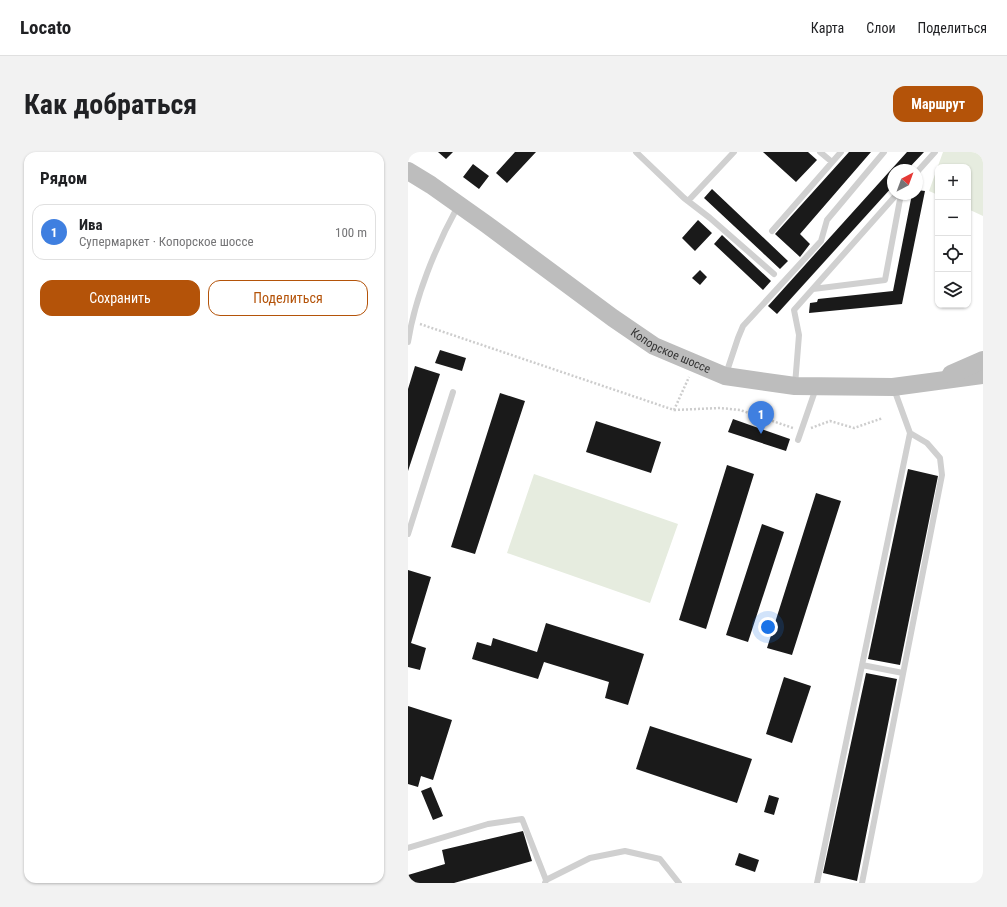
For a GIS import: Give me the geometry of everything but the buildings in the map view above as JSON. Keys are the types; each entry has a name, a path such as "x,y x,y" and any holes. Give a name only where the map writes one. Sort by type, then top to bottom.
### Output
{"main road":[{"name":"Копорское шоссе","path":"408,171 459,205 613,318 654,346 725,376 795,386 893,387 983,375"},
{"path":"934,382 983,360"}],"lane":[{"path":"636,152 688,201 710,218 774,274"},
{"path":"688,201 734,152"},
{"path":"820,152 832,162"},
{"path":"772,231 841,152"},
{"path":"725,376 743,326 820,241 827,220 884,152"},
{"path":"923,165 935,152"},
{"path":"795,386 799,335 794,310 892,200"},
{"path":"813,289 885,280 901,200"},
{"path":"408,342 412,322 428,271 459,205"},
{"path":"798,440 816,387"},
{"path":"817,883 910,433 893,387"},
{"path":"408,534 453,392"},
{"path":"862,883 942,475 940,458 927,444 910,433"},
{"path":"862,665 903,673"},
{"path":"408,848 488,824 522,819 545,882 590,858 625,851 660,859 679,883"}],"path":[{"path":"412,322 674,410 720,408 740,410 801,431 830,421 854,428 883,418"},
{"path":"674,410 691,374"}],"shaded area":[{"path":"943,152 983,152 983,216 971,210 971,164 939,164"},
{"path":"935,174 935,194 929,191"},
{"path":"534,474 678,524 650,603 507,553"}],"place":[{"name":"Ива","path":"761,434"}]}
